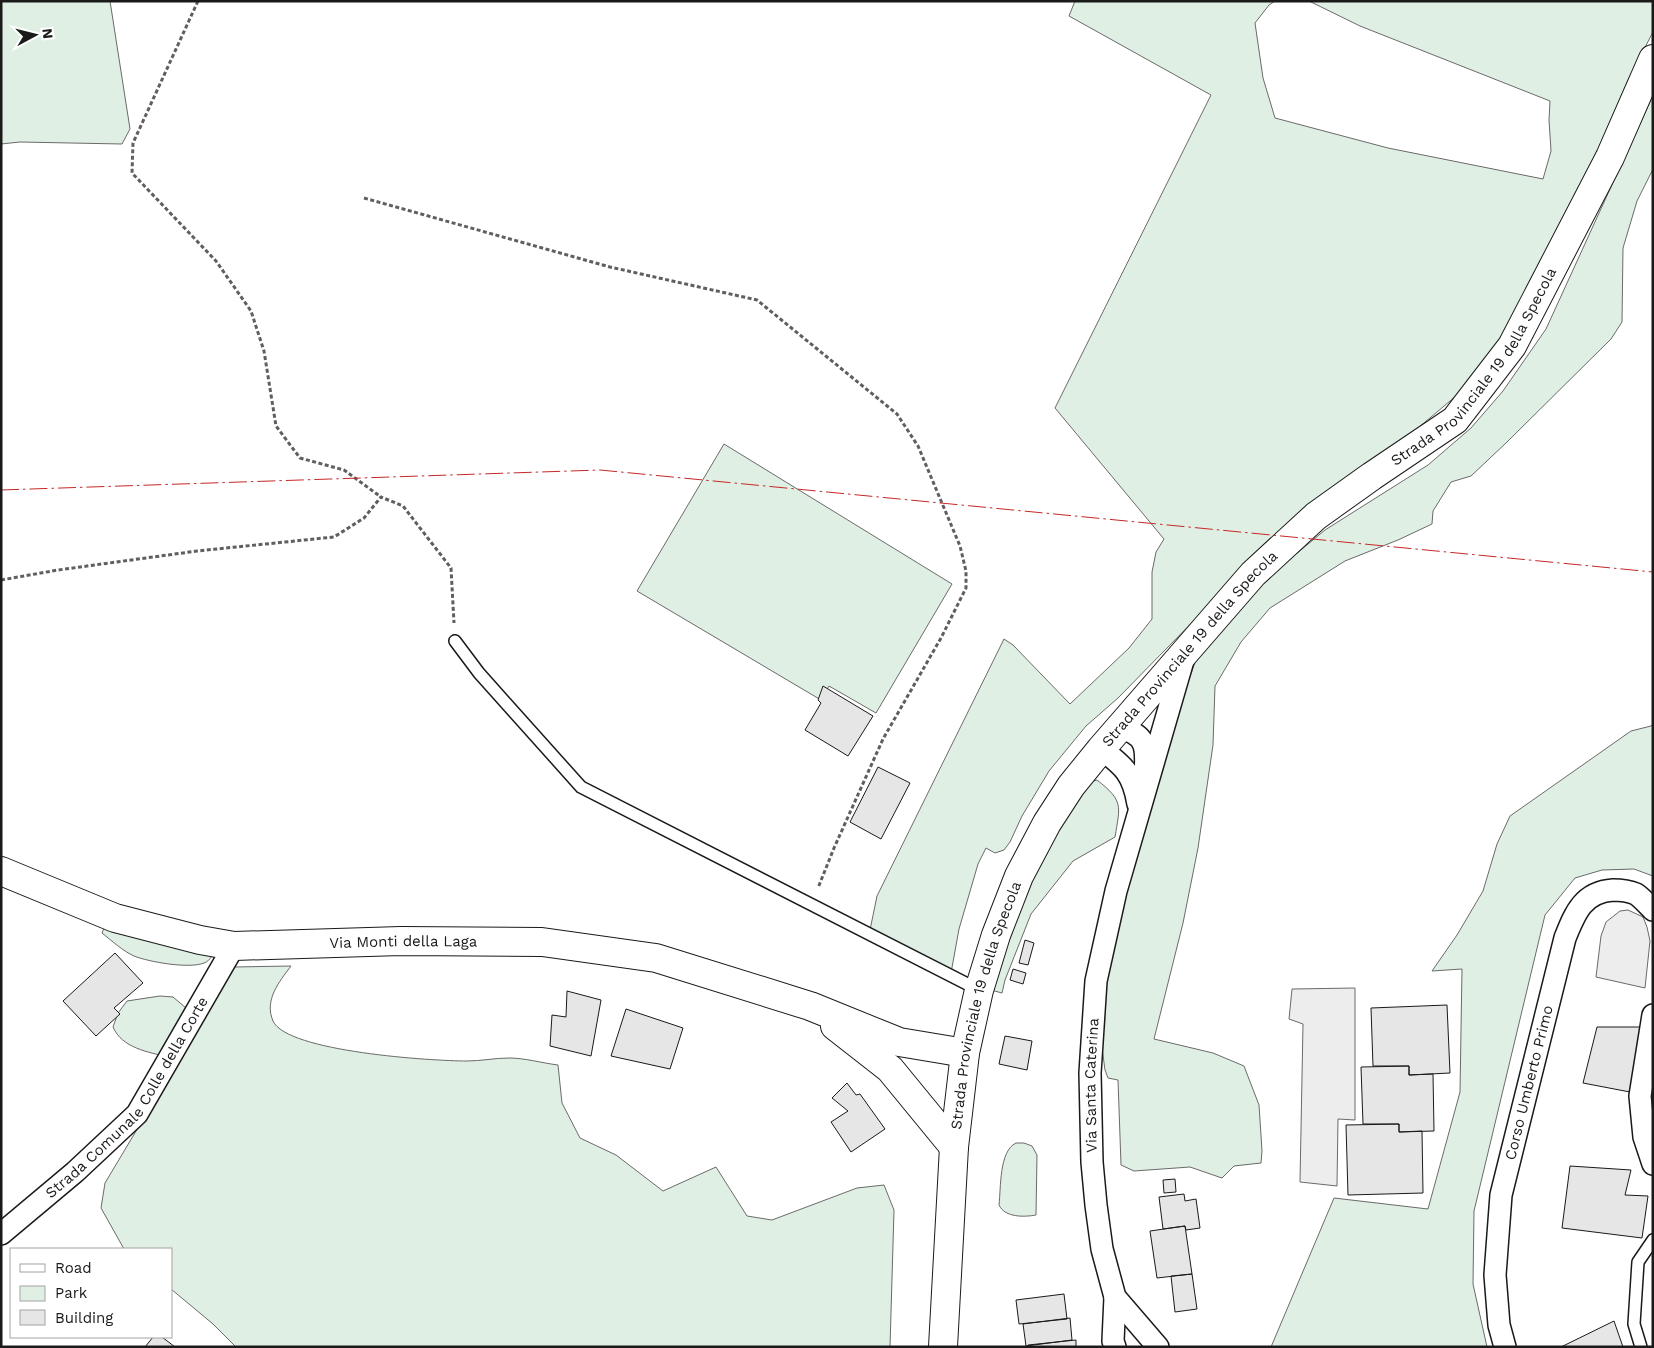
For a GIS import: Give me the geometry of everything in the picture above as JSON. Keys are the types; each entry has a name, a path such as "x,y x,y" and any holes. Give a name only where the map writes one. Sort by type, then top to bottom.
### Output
{"main road":[{"name":"Strada Provinciale 19 della Specola","path":"943,1347 954,1146 965,1053 979,990 996,935 1019,876 1047,823 1071,786 1100,749 1253,574 1316,516 1455,420 1512,346 1610,156 1653,59"},
{"name":"Via Monti della Laga","path":"1,871 115,918 200,940 234,946 401,941 542,942 656,958 810,1006 899,1042 965,1053"},
{"name":"Via Monti della Laga","path":"810,1006 890,1069 954,1146"}],"street":[{"name":"Via Santa Caterina","path":"1158,1347 1115,1297 1102,1249 1092,1162 1090,1073 1096,981 1116,891 1185,654"},
{"name":"Via Santa Caterina","path":"1119,728 1133,731 1143,741 1146,764 1140,811"},
{"name":"Via Santa Caterina","path":"1100,749 1127,771 1134,783 1140,811"},
{"name":"Corso Umberto Primo","path":"1505,1347 1499,1325 1495,1275 1501,1195 1565,938 1579,908 1590,898 1602,891 1622,890 1636,894 1653,910"},
{"name":"Strada Comunale Colle della Corte","path":"1,1234 75,1172 137,1114 234,946"},
{"path":"1653,1015 1640,1096 1644,1137 1653,1164"},
{"path":"1115,1297 1115,1347"}],"lane":[{"path":"455,642 479,673 581,787 979,990"},
{"path":"1641,1347 1634,1324 1638,1262 1653,1240"}],"path":[{"path":"198,1 133,143 132,173 216,261 251,311 264,351 276,426 300,458 344,470 381,498 403,506 451,568 455,642"},
{"path":"364,198 610,267 757,300 897,414 918,446 960,546 966,571 966,588 942,638 883,739 834,848 811,905"},
{"path":"1,580 197,550 334,537 364,518 381,498"}],"green space":[{"path":"1,1 110,1 130,129 122,144 20,142 1,144"},
{"path":"1075,1 1275,1 1269,5 1255,23 1263,78 1275,118 1388,148 1543,179 1551,151 1550,101 1360,26 1309,1 1653,1 1653,32 1628,80 1593,161 1532,284 1496,348 1456,396 1217,597 1118,698 1086,726 1049,771 1004,850 995,853 986,848 978,864 959,929 951,973 870,930 877,896 1004,639 1013,645 1070,704 1129,648 1152,619 1152,572 1156,552 1164,539 1055,408 1211,95 1069,16"},
{"path":"1653,95 1653,169 1637,201 1623,248 1622,322 1611,339 1471,476 1451,482 1433,511 1432,524 1345,561 1270,608 1241,642 1215,686 1213,745 1198,848 1183,923 1154,1039 1213,1053 1244,1066 1259,1105 1261,1163 1234,1166 1222,1178 1190,1167 1134,1171 1121,1165 1118,1080 1108,1078 1105,1070 1100,1033 1103,999 1113,940 1180,704 1197,657 1267,578 1325,530 1428,465 1471,428 1503,391 1546,329"},
{"path":"724,444 952,584 876,713 829,686 821,700 637,591"},
{"path":"1653,724 1653,876 1634,869 1602,870 1575,878 1545,915 1474,1211 1473,1284 1487,1347 1271,1347 1334,1198 1428,1209 1460,1092 1462,969 1432,971 1457,935 1483,891 1497,844 1510,816 1631,731"},
{"path":"1097,780 1112,793 1118,805 1119,811 1115,837 1073,861 1031,914 1005,980 1002,993 991,990 1011,920 1080,785"},
{"path":"106,923 215,948 208,960 197,965 169,964 149,960 130,954 102,933"},
{"path":"291,966 274,992 270,1006 271,1013 273,1021 284,1032 304,1040 362,1053 394,1057 467,1061 515,1058 558,1065 562,1103 580,1138 616,1155 663,1191 716,1167 747,1216 772,1220 857,1188 884,1185 894,1210 890,1347 236,1347 213,1324 172,1290 172,1248 123,1248 101,1208 105,1183 234,967"},
{"path":"160,996 173,997 192,1013 168,1057 136,1048 123,1040 113,1027 118,1013 127,1001"},
{"path":"1016,1143 1032,1146 1037,1155 1036,1215 1021,1216 1010,1214 999,1205 1002,1171 1006,1154 1010,1147"}],"shaded area":[{"path":"1628,910 1643,917 1647,927 1650,941 1645,988 1596,977 1601,936 1606,922 1620,911"},
{"path":"1355,988 1355,1120 1338,1119 1337,1186 1300,1182 1303,1024 1289,1019 1292,989"}],"building":[{"path":"823,686 873,716 848,756 805,730 821,703 818,700"},
{"path":"878,767 910,783 881,839 850,822"},
{"path":"1025,940 1034,943 1028,965 1019,963"},
{"path":"115,953 143,983 114,1008 120,1014 96,1036 63,1001"},
{"path":"1013,969 1026,973 1023,984 1010,980"},
{"path":"567,991 601,1000 591,1056 550,1046 552,1015 566,1017"},
{"path":"1447,1005 1450,1073 1409,1075 1409,1066 1373,1066 1371,1008"},
{"path":"626,1009 683,1028 670,1069 611,1056"},
{"path":"1597,1027 1642,1027 1630,1092 1583,1083"},
{"path":"1005,1036 1032,1041 1027,1070 999,1064"},
{"path":"1409,1066 1409,1075 1433,1074 1434,1131 1399,1132 1399,1124 1363,1124 1361,1067"},
{"path":"847,1083 856,1095 860,1094 885,1129 851,1152 831,1122 848,1111 832,1098"},
{"path":"1399,1124 1399,1132 1422,1131 1423,1193 1348,1195 1346,1125"},
{"path":"1570,1166 1631,1170 1625,1195 1648,1196 1642,1238 1562,1228"},
{"path":"1175,1179 1176,1192 1164,1193 1163,1180"},
{"path":"1184,1194 1185,1201 1196,1199 1200,1228 1186,1230 1185,1226 1163,1229 1159,1197"},
{"path":"1185,1226 1192,1274 1157,1278 1150,1231"},
{"path":"1192,1274 1197,1309 1175,1312 1171,1276"},
{"path":"1064,1294 1067,1319 1019,1324 1016,1300"},
{"path":"1070,1318 1072,1340 1026,1346 1023,1324"},
{"path":"1614,1321 1623,1347 1561,1347"},
{"path":"152,1338 163,1338 175,1347 145,1347"},
{"path":"1076,1340 1076,1347 1029,1347 1028,1345"}],"power":[{"path":"1,490 600,470 1653,572"}]}
